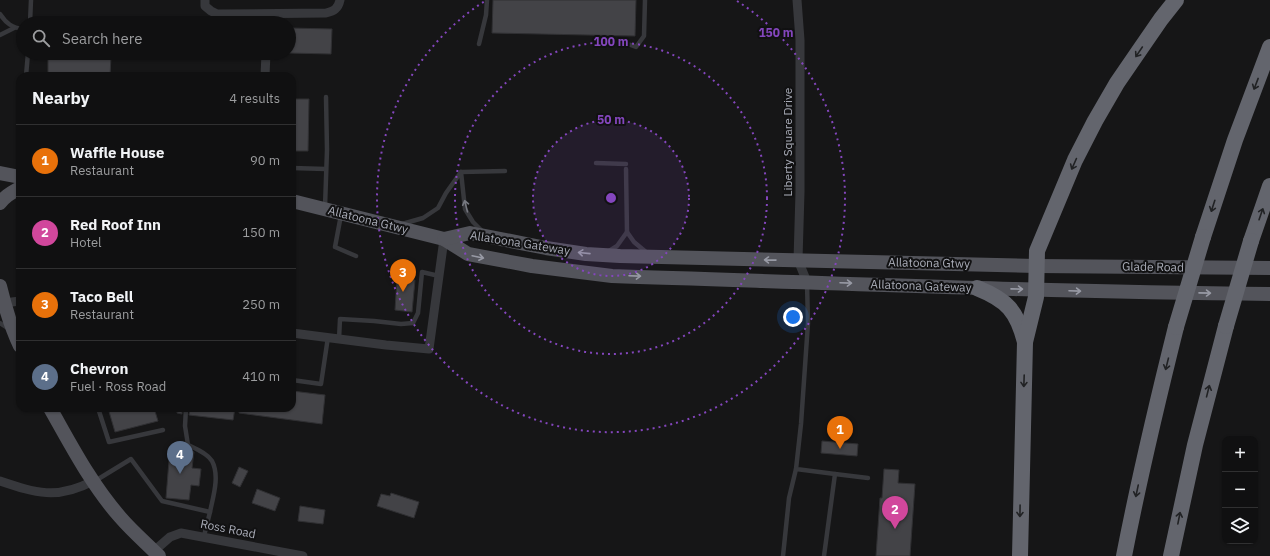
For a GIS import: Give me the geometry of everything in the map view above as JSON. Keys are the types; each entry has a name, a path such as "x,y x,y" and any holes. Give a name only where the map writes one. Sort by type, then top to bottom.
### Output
{"highway":[{"path":"1020,556 1025,342 1036,290 1037,251 1075,160 1095,121 1160,19 1176,0"},
{"path":"1124,556 1153,419 1176,327 1203,237 1235,140 1270,47"},
{"path":"1172,556 1195,445 1226,326 1251,241 1270,186"},
{"path":"977,288 994,295 1008,306 1019,322 1025,342"}],"main road":[{"path":"0,173 16,176"},
{"path":"0,203 4,198 16,190"},
{"name":"Allatoona Gtwy","path":"296,202 444,239"},
{"name":"Allatoona Gateway","path":"444,239 470,233 546,248 603,255 823,261"},
{"name":"Allatoona Gateway","path":"444,239 468,254 532,266 612,276 1036,290"},
{"name":"Allatoona Gtwy","path":"823,261 1036,266"},
{"name":"Glade Road","path":"1036,266 1270,268"},
{"path":"0,286 2,304 16,338"},
{"path":"1036,290 1270,294"},
{"path":"52,412 93,481 119,517 156,553"}],"street":[{"name":"Liberty Square Drive","path":"797,0 800,40 800,192 798,260 807,282"},
{"path":"205,3 211,11 217,14 326,13 332,12 339,4"},
{"path":"265,72 266,60"},
{"path":"296,333 429,349 444,239"},
{"path":"2,304 16,302"},
{"path":"0,482 34,492 48,494 81,488 93,481"},
{"name":"Ross Road","path":"156,553 170,537 181,532 303,556"}],"lane":[{"path":"30,16 31,0"},
{"path":"479,44 486,15 487,0"},
{"path":"628,44 636,47 644,36 645,0"},
{"path":"0,14 5,21 14,28 0,35"},
{"path":"26,72 27,60"},
{"path":"325,209 327,150 326,97"},
{"path":"596,163 626,166 627,232 617,246 603,255"},
{"path":"296,168 326,169"},
{"path":"461,172 504,171"},
{"path":"394,226 423,218 438,208 446,193 461,172"},
{"path":"461,172 465,209 473,222 488,237"},
{"path":"342,213 336,247 356,256"},
{"path":"627,232 639,247 652,256"},
{"path":"339,339 340,319 401,324 413,323 418,313 422,272 439,276"},
{"path":"783,556 789,498 796,469 801,424 808,323 807,282"},
{"path":"0,323 13,332"},
{"path":"296,381 321,384 328,337"},
{"path":"99,412 109,442 163,430"},
{"path":"186,412 185,426 188,445 205,454 212,461 216,473 210,512 204,536"},
{"path":"93,481 131,459 162,501 210,512"},
{"path":"796,469 868,478"},
{"path":"824,556 836,474"}],"building":[{"path":"493,0 636,0 635,36 492,33"},
{"path":"296,28 332,29 331,54 296,53"},
{"path":"48,60 111,60 110,72 48,72"},
{"path":"296,99 309,99 308,151 296,151"},
{"path":"397,279 415,280 412,312 395,310"},
{"path":"296,391 325,395 322,424 239,413 296,412"},
{"path":"109,412 155,412 158,421 115,432"},
{"path":"189,412 234,412 233,420 189,415"},
{"path":"822,441 858,444 857,456 821,453"},
{"path":"170,448 189,449 194,452 192,468 201,469 199,486 191,485 189,500 166,498"},
{"path":"239,467 248,471 240,487 232,483"},
{"path":"884,469 899,470 898,483 915,484 910,556 876,556 880,498 882,498"},
{"path":"257,489 280,498 275,511 252,503"},
{"path":"391,493 419,502 414,518 377,506 381,494 390,496"},
{"path":"300,506 325,510 323,524 298,521"}],"place":[{"name":"Taco Bell","path":"403,292"},
{"name":"Waffle House","path":"840,449"},
{"name":"Chevron","path":"180,474"},
{"name":"Red Roof Inn","path":"895,529"}]}
